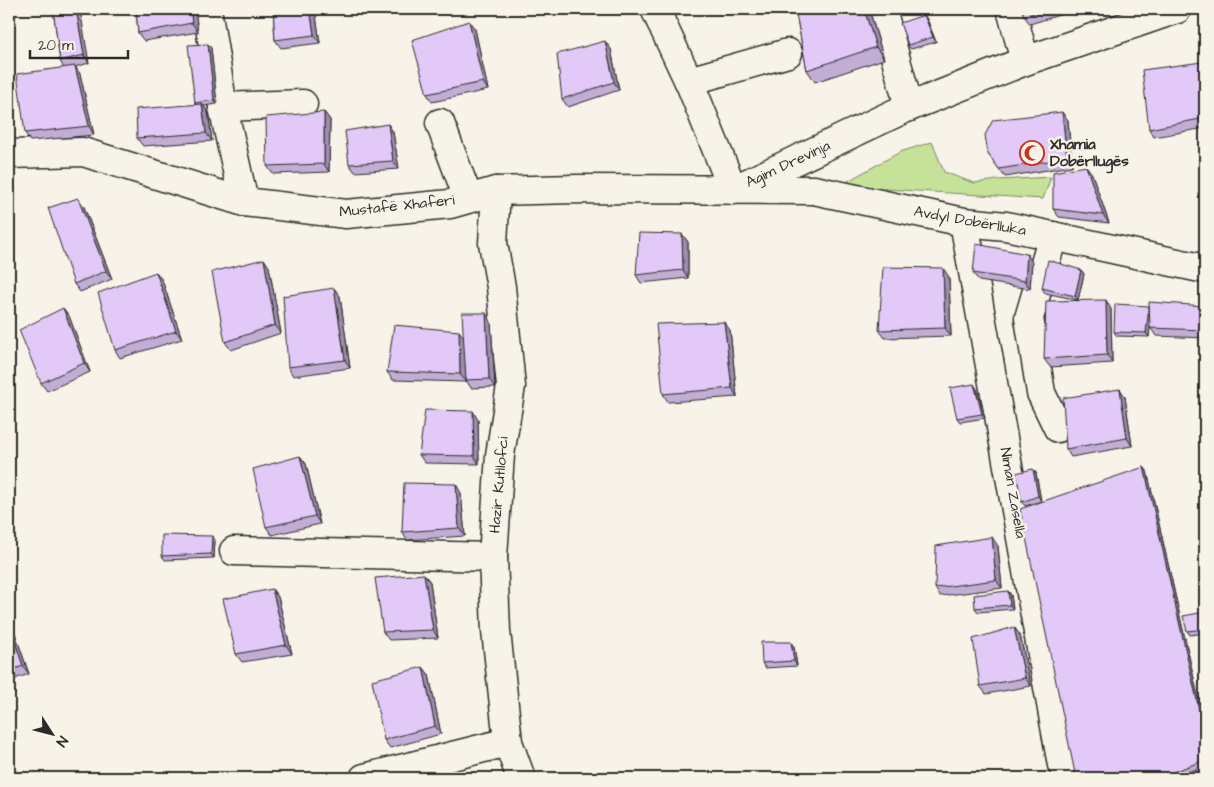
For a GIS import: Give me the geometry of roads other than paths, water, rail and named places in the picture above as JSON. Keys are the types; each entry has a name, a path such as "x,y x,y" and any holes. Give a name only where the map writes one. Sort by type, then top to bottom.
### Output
{"street":[{"path":"207,9 223,107 244,202"},
{"name":"Agim Drevinja","path":"655,9 689,81 733,190 909,107 1025,61 1121,18 1178,9"},
{"path":"882,9 909,107"},
{"path":"1011,9 1025,61"},
{"path":"689,81 788,53"},
{"path":"223,107 303,104"},
{"path":"440,123 468,198"},
{"name":"Mustafë Xhaferi","path":"9,154 83,152 244,202 346,214 450,204 496,191 733,190"},
{"name":"Avdyl Dobërlluka","path":"733,190 814,190 964,222 1006,226 1205,268"},
{"name":"Hazir Kutllofci","path":"496,191 493,243 501,287 511,386 500,455 493,557 496,631 508,742 521,778"},
{"name":"Niman Zasella","path":"964,222 1062,765"},
{"path":"1052,236 1029,318 1041,393 1058,428"},
{"path":"234,551 493,557"},
{"path":"364,778 508,742"}],"place":[{"name":"Xhamia Dobërllugës","path":"1032,153"}]}
